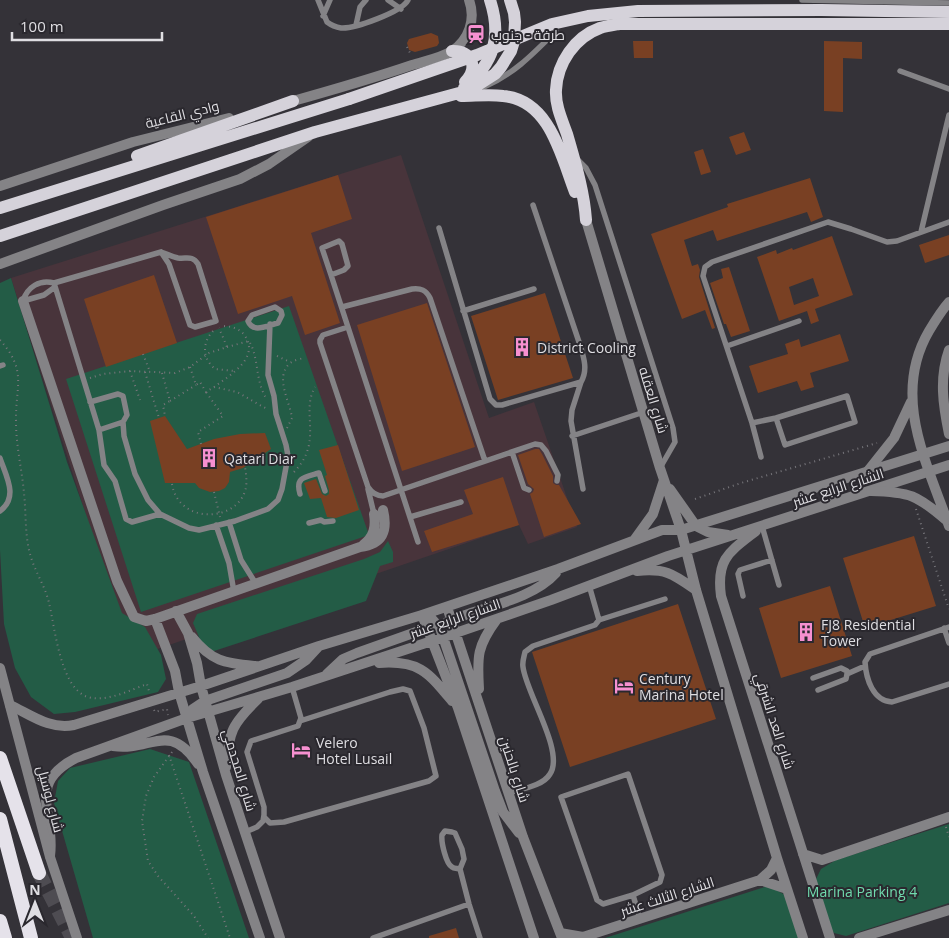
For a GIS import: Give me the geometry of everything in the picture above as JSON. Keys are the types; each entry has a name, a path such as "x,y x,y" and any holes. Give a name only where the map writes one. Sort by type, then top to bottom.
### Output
{"highway":[{"path":"0,758 39,874"},
{"path":"0,819 32,938"},
{"path":"0,921 5,938"}],"main road":[{"path":"451,96 474,80 490,58 496,30 495,15 490,0"},
{"path":"0,236 315,132 470,90 487,80 507,59 514,41 515,32 514,13 510,0"},
{"path":"0,208 349,99 477,55 552,24 588,16 638,11 821,10 916,7 949,12"},
{"path":"586,220 582,193 559,110 556,91 559,71 568,53 581,39 600,28 619,24 949,24"},
{"path":"451,96 468,78 472,72 473,65 466,53 459,50 452,51"},
{"path":"451,96 505,96 524,101 540,113 550,129 586,220"},
{"path":"104,174 130,158 293,101"}],"street":[{"path":"452,51 468,34 471,26 469,0"},
{"name":"وادي القاعية","path":"0,186 133,142 293,101 452,51"},
{"path":"0,264 240,179 269,164 315,132"},
{"name":"شارع العقله","path":"586,220 660,468 681,530"},
{"path":"0,271 17,257"},
{"path":"23,301 117,581 134,617 146,621 360,547 369,546 383,536 386,526 379,512"},
{"path":"948,524 915,428 912,401 916,364 922,344 942,309 949,302"},
{"path":"949,350 944,364 942,395 949,434"},
{"path":"867,472 894,438 912,401"},
{"name":"الشارع الرابع عشر","path":"10,704 52,726 66,726 152,701 319,646 447,607 558,570 662,530 681,530 696,526 949,446"},
{"name":"الشارع الرابع عشر","path":"50,857 51,833 46,798 47,785 50,778 65,764 187,718 292,688 366,664 621,573 949,465"},
{"path":"664,480 696,526 708,532 731,536"},
{"path":"635,539 653,514 664,480"},
{"path":"871,490 914,496 928,504 948,524"},
{"path":"690,565 698,547 708,532 748,509"},
{"name":"شارع العد الشرقي","path":"762,526 728,554 721,570 719,582 721,596 830,937"},
{"path":"681,530 696,590 803,938"},
{"path":"323,677 343,660 357,652 529,592 545,582 558,570"},
{"path":"621,573 644,570 667,571 696,590"},
{"path":"431,640 432,634 444,618 447,607"},
{"name":"شارع بالحنين","path":"447,607 523,837 561,935"},
{"name":"شارع المجدمي","path":"176,611 188,633 197,663 200,686 226,775 280,938"},
{"path":"422,615 432,618 444,637 503,812 523,837"},
{"path":"422,615 458,708 534,938"},
{"path":"155,618 174,671 203,772 260,938"},
{"path":"480,703 478,654 486,634 497,618"},
{"path":"188,633 200,648 212,657 233,664 258,666"},
{"path":"187,718 193,708 205,701 286,673 306,660 319,646"},
{"path":"366,664 396,662 417,667 433,679 458,708"},
{"name":"شارع لوسيل","path":"0,668 50,857 77,938"},
{"path":"226,775 232,728 239,717 260,697"},
{"path":"110,746 130,748 158,740 178,743 192,756 203,772"},
{"path":"803,854 822,860 949,817"},
{"path":"760,880 772,870 778,858"},
{"path":"811,880 822,860"},
{"path":"760,880 787,889"},
{"name":"الشارع الثالث عشر","path":"561,935 583,937 760,880"},
{"path":"859,938 949,910"}],"lane":[{"path":"318,0 327,22 332,26 348,28 401,9 408,0"},
{"path":"323,16 330,0"},
{"path":"356,25 360,7 366,0"},
{"path":"388,0 401,9"},
{"path":"802,0 859,1 916,7 949,3"},
{"path":"451,96 485,87 512,73 556,31"},
{"path":"900,71 949,89"},
{"path":"921,232 949,115"},
{"path":"572,155 586,168 595,185 673,428 675,442 660,468"},
{"path":"533,204 586,366 585,376 581,382 572,410 572,436 583,489"},
{"path":"761,457 728,346 703,276 705,267 712,262 828,222 887,242 949,222"},
{"path":"439,228 492,403 496,406 502,406 581,382"},
{"path":"331,275 344,270 348,266 341,241 322,248 418,542"},
{"path":"23,301 44,295 55,285 161,252 178,258 192,258 196,260 216,321 195,327 190,325 169,264 161,252"},
{"path":"23,301 27,291 32,287 46,282 55,285"},
{"path":"55,285 99,430 104,466 115,481 126,519 132,522 160,514"},
{"path":"342,307 418,288 427,293 485,461"},
{"path":"463,311 534,289"},
{"path":"275,307 281,311 282,316 278,323 270,324 252,328 248,321 252,315 275,307"},
{"path":"728,346 799,321"},
{"path":"90,402 121,394 127,415 123,422 124,436 135,474 148,500 160,514 189,528 199,530 268,509 278,500 288,456 276,414 274,396 268,375 270,324"},
{"path":"348,327 323,335 320,340 368,487 379,512"},
{"path":"752,422 776,418 847,396 855,422 786,445 776,418"},
{"path":"572,436 644,412"},
{"path":"99,430 123,422"},
{"path":"368,487 370,492 380,496 532,444 541,445 546,451 558,475 557,481"},
{"path":"512,452 524,488 529,490"},
{"path":"0,458 8,480 10,498 6,506 0,511"},
{"path":"300,494 298,486 300,481 303,478 319,474 325,491"},
{"path":"379,512 380,496"},
{"path":"410,517 461,502"},
{"path":"309,523 321,520 324,522 333,521"},
{"path":"229,522 241,560 256,584"},
{"path":"219,525 234,592"},
{"path":"762,526 779,585"},
{"path":"743,596 739,572 742,569 772,560"},
{"path":"589,585 599,620"},
{"path":"509,793 543,781 550,775 553,766 551,744 523,668 525,652 533,646 595,625 599,620 665,599"},
{"path":"949,643 947,628 870,654 865,662 873,692 876,696 887,702 949,684"},
{"path":"818,690 846,679 848,674 865,666"},
{"path":"813,678 841,668 844,668 848,674"},
{"path":"245,832 257,827 264,817 264,806 247,752 251,741 298,726 301,718 300,710 292,688"},
{"path":"264,817 270,823 284,822 429,781 436,776 424,728 410,691 403,689 390,692 300,721"},
{"path":"628,774 662,875 660,882 633,895 603,904 597,900 561,797 628,774"},
{"path":"460,868 452,868 449,864 442,843 442,835 445,831 455,833 462,849 464,859 460,868 480,938"},
{"path":"633,895 640,919"},
{"path":"373,938 469,904"}],"path":[{"path":"235,371 215,369 210,365 205,356 205,342 211,332 218,327 230,326 244,334 253,349 263,393 276,414"},
{"path":"218,327 227,348"},
{"path":"0,340 9,353 18,373 16,421 29,550 46,593 56,640 68,676 79,692 87,697 109,697 147,684 155,712 167,709 171,724"},
{"path":"83,380 102,374 130,371 175,374 190,367 205,356 249,342"},
{"path":"206,392 235,371 247,357 249,342"},
{"path":"143,354 150,372"},
{"path":"281,432 289,426 292,418 284,383 284,372 290,362 304,358"},
{"path":"190,367 196,385"},
{"path":"130,371 140,400"},
{"path":"145,372 159,418"},
{"path":"162,373 170,401"},
{"path":"165,416 163,405 200,382 223,416 198,432 201,444"},
{"path":"214,387 238,392 276,414"},
{"path":"285,475 296,470 309,445 311,437 311,398 315,387"},
{"path":"695,500 741,483 894,438"},
{"path":"172,484 174,494 182,505 194,513 202,515 225,511 238,502 243,495 246,487 245,467"},
{"path":"214,492 219,512 219,525"},
{"path":"914,496 916,511 949,609"},
{"path":"178,743 176,749 169,755 154,777 146,796 142,822 148,861 158,876 194,916 208,938"},
{"path":"169,755 230,938"}],"shaded area":[{"path":"401,155 489,418 534,402 577,527 528,544 519,525 131,658 11,278"}],"green space":[{"path":"11,278 67,462 122,613 145,627 161,655 166,679 158,692 75,712 54,714 31,697 15,668 4,624 0,550 0,283"},
{"path":"289,306 369,535 141,612 66,379"},
{"path":"388,541 393,552 393,562 380,566 366,601 211,652 202,644 193,623 197,614 364,559 380,552"},
{"path":"150,749 189,762 249,938 93,938 54,803 58,781 70,768"},
{"name":"Marina Parking 4","path":"949,824 949,903 846,936 834,933 828,924 816,879 821,869 836,860"},
{"path":"765,887 773,888 785,895 800,938 605,938"}],"building":[{"path":"431,33 438,36 439,43 437,46 415,52 409,50 407,43 409,39"},
{"path":"633,41 653,41 653,58 634,58"},
{"path":"824,41 862,42 862,59 843,58 843,112 824,111"},
{"path":"744,132 751,150 736,155 729,137"},
{"path":"703,149 711,172 701,175 694,152"},
{"path":"338,175 352,219 311,233 340,323 305,335 292,296 238,314 206,217"},
{"path":"810,178 823,217 811,222 807,212 717,241 713,230 684,240 692,266 698,264 700,270 699,277 715,328 712,329 705,310 682,319 651,234 728,207 727,204"},
{"path":"949,235 949,255 925,263 919,245"},
{"path":"832,236 853,295 815,309 819,321 811,324 807,311 779,321 757,257 776,250 777,254 792,248 793,250","holes":["813,278 819,296 794,305 789,287"]},
{"path":"729,267 750,331 731,337 726,324 724,324 710,283 723,278 721,269"},
{"path":"154,275 177,343 106,367 84,299"},
{"name":"District Cooling","path":"545,293 573,378 498,400 471,316"},
{"path":"427,303 475,447 402,471 357,325"},
{"path":"840,334 849,361 810,373 814,387 801,391 797,381 758,393 749,366 788,354 785,344 799,339 801,347"},
{"name":"Qatari Diar","path":"165,416 187,449 214,439 240,434 265,433 271,449 243,468 230,472 229,482 225,488 219,491 210,492 199,488 195,483 165,483 150,421"},
{"path":"338,445 359,510 336,518 327,517 321,498 310,499 304,483 316,479 322,494 326,496 329,494 325,476 327,475 319,450"},
{"path":"539,449 553,476 553,483 559,485 581,524 544,537 530,494 534,489 528,484 518,455"},
{"path":"503,477 519,525 432,552 424,531 473,514 464,490"},
{"path":"914,536 936,606 865,628 843,558"},
{"name":"FJ8 Residential Tower","path":"830,586 852,656 781,678 759,608"},
{"name":"Century Marina Hotel","path":"678,604 716,719 570,767 532,652"},
{"path":"456,928 459,938 429,938 429,936"}],"tunnel":[{"path":"39,873 72,938"}],"place":[{"name":"طرفة - جنوب","path":"476,34"},
{"name":"District Cooling","path":"522,347"},
{"name":"Qatari Diar","path":"209,458"},
{"name":"FJ8 Residential Tower","path":"806,632"},
{"name":"Century Marina Hotel","path":"624,686"},
{"name":"Velero Hotel Lusail","path":"301,750"}]}
